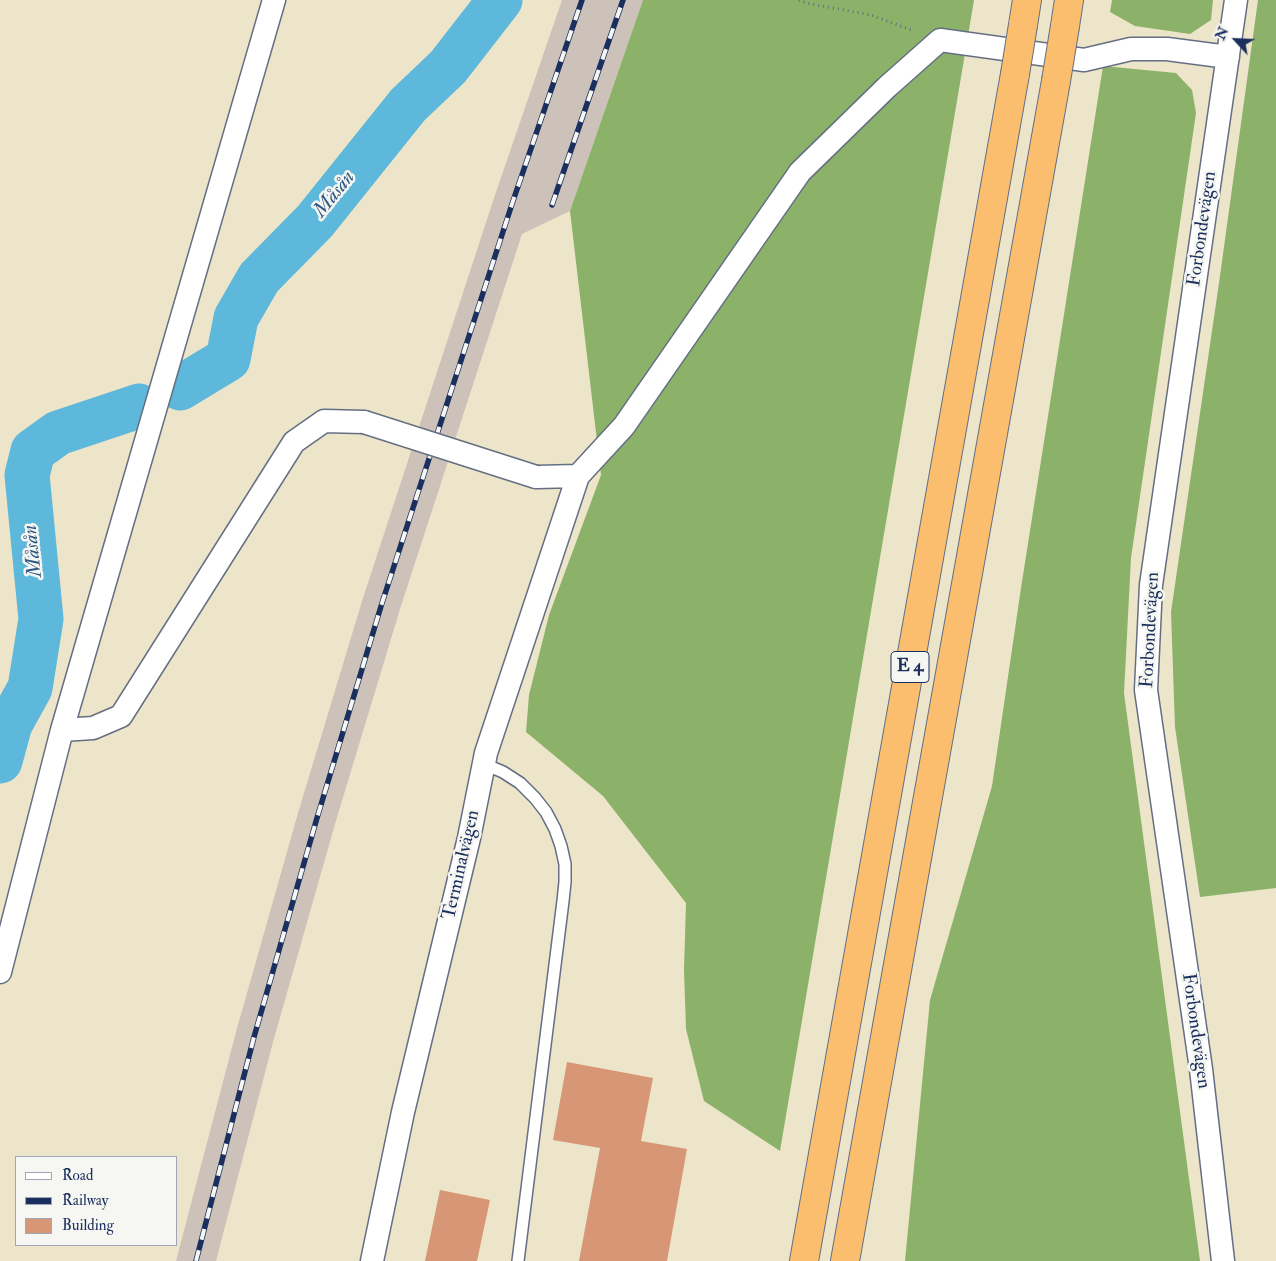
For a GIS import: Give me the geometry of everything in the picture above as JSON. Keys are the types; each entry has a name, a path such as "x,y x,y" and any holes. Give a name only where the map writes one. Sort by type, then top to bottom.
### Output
{"highway":[{"name":"E 4","path":"804,1261 1025,12"},
{"name":"E 4","path":"845,1261 1067,13"}],"street":[{"path":"0,972 62,730 274,0"},
{"name":"Forbondevägen","path":"1223,1261 1201,1069 1146,690 1151,585 1236,0"},
{"path":"62,730 94,728 121,716 294,442 324,421 364,422 536,477 578,476 624,426 800,172 887,87 940,40 1084,60 1131,49 1166,50 1228,57"},
{"name":"Terminalvägen","path":"372,1261 403,1112 469,838 486,753 578,476"}],"lane":[{"path":"484,764 503,772 535,798 546,812 555,829 562,846 565,864 563,901 518,1261"}],"path":[{"path":"799,0 806,3 871,15 940,40"}],"shaded area":[{"path":"562,0 643,0 570,211 522,234 400,609 335,824 273,1042 216,1261 176,1261 236,1032 298,813 363,598 495,195"}],"green space":[{"path":"643,0 974,0 780,1151 704,1101 686,1029 684,970 686,903 603,796 526,732 529,695 549,615 601,475 570,211"},
{"path":"1112,0 1213,0 1211,20 1190,34 1135,26 1110,12"},
{"path":"1258,0 1276,0 1276,888 1200,897 1175,727 1171,612"},
{"path":"1103,66 1176,73 1192,90 1196,113 1131,558 1124,693 1200,1261 905,1261 930,1000 992,786 1021,588"}],"building":[{"path":"567,1062 653,1078 641,1141 687,1149 667,1261 579,1261 600,1148 553,1140"},
{"path":"440,1190 490,1200 477,1261 425,1261"}],"waterway":[{"name":"Måsån","path":"180,388 228,359 236,318 259,278 315,221 408,105 448,67 500,0"},
{"name":"Måsån","path":"0,761 10,724 30,688 41,619 27,475 33,451 58,433 139,406"}],"railway":[{"path":"196,1261 254,1037 317,818 382,603 513,201 582,0"},
{"path":"552,205 623,0"}]}
